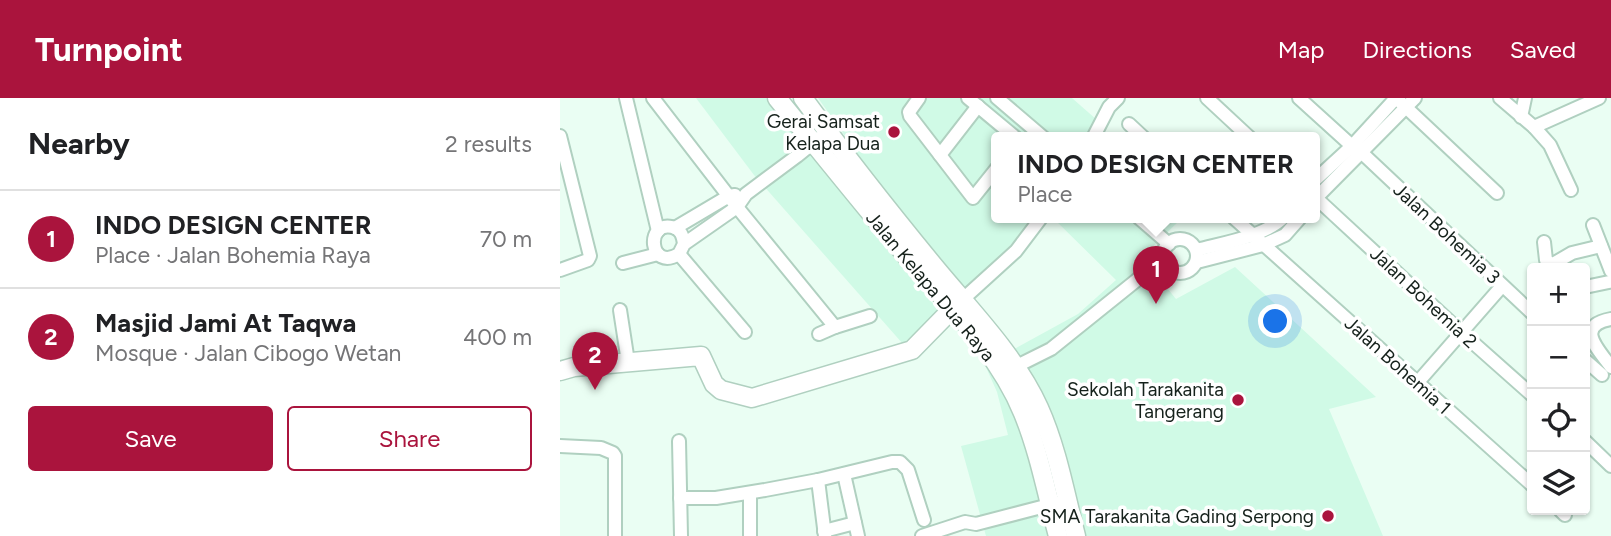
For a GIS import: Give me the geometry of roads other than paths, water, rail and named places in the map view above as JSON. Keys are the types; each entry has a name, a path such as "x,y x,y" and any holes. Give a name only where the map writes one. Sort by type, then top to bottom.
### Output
{"main road":[{"name":"Jalan Kelapa Dua Raya","path":"778,98 820,137"},
{"name":"Jalan Kelapa Dua Raya","path":"803,98 820,137 870,213 957,304 992,335 1015,367 1038,407 1052,441 1076,536"},
{"name":"Jalan Kelapa Dua Raya","path":"957,304 1005,378 1023,412 1058,536"},
{"path":"560,371 573,367 701,356 714,384 721,390 752,398 912,350 957,304"}],"street":[{"path":"626,98 658,231"},
{"path":"653,98 835,327"},
{"path":"919,98 909,112 910,116 973,198 991,176"},
{"path":"997,98 1037,132"},
{"path":"1096,132 1108,107 1118,98"},
{"path":"1207,98 1244,132"},
{"name":"Jalan Bohemia 3","path":"1299,98 1527,308"},
{"path":"1320,192 1396,98 1411,103 1497,193"},
{"path":"1500,98 1534,127 1549,145 1572,190"},
{"path":"1521,117 1525,98"},
{"path":"1534,127 1599,98"},
{"path":"940,155 973,102 1009,132"},
{"path":"1320,176 1411,103"},
{"path":"1129,124 1138,132"},
{"path":"560,136 590,256 585,263 560,270"},
{"path":"746,194 729,195 675,228 666,227 658,231 654,236 654,248 658,254 668,258 682,249 737,207 746,194 820,137"},
{"name":"Jalan Bohemia 2","path":"1320,203 1527,391"},
{"path":"957,304 1016,251 1037,223"},
{"path":"1145,223 1168,244"},
{"name":"Jalan Bohemia 1","path":"1240,223 1527,480"},
{"path":"1163,259 1169,269 1179,274 1190,271 1197,256 1277,223"},
{"path":"1197,256 1264,244 1285,235 1296,223"},
{"path":"1590,285 1610,276 1593,225"},
{"path":"675,228 682,235 682,249 745,332"},
{"path":"1015,367 1051,349 1163,259 1168,244 1184,239 1189,242 1197,256"},
{"path":"1544,242 1549,264 1572,253 1601,246"},
{"path":"624,263 658,254"},
{"path":"1418,382 1502,286"},
{"path":"620,310 628,362"},
{"path":"819,334 870,316"},
{"path":"1606,371 1591,339 1591,332 1595,325 1611,318"},
{"path":"1590,363 1606,371"},
{"path":"679,440 681,536"},
{"path":"560,446 601,448 615,456 615,536"},
{"path":"1590,446 1611,466"},
{"path":"680,498 716,498 750,493 900,462 908,470 924,520"},
{"path":"844,474 858,536"},
{"path":"818,480 825,534 855,523"},
{"path":"750,493 750,536"},
{"path":"948,536 968,530 976,524 1067,501"},
{"path":"922,536 965,522 976,524"}],"place":[{"name":"Gerai Samsat Kelapa Dua","path":"894,132"},
{"name":"INDO DESIGN CENTER","path":"1156,304"},
{"name":"Masjid Jami At Taqwa","path":"595,390"},
{"name":"Sekolah Tarakanita Tangerang","path":"1238,400"},
{"name":"SMA Tarakanita Gading Serpong","path":"1328,516"}]}
